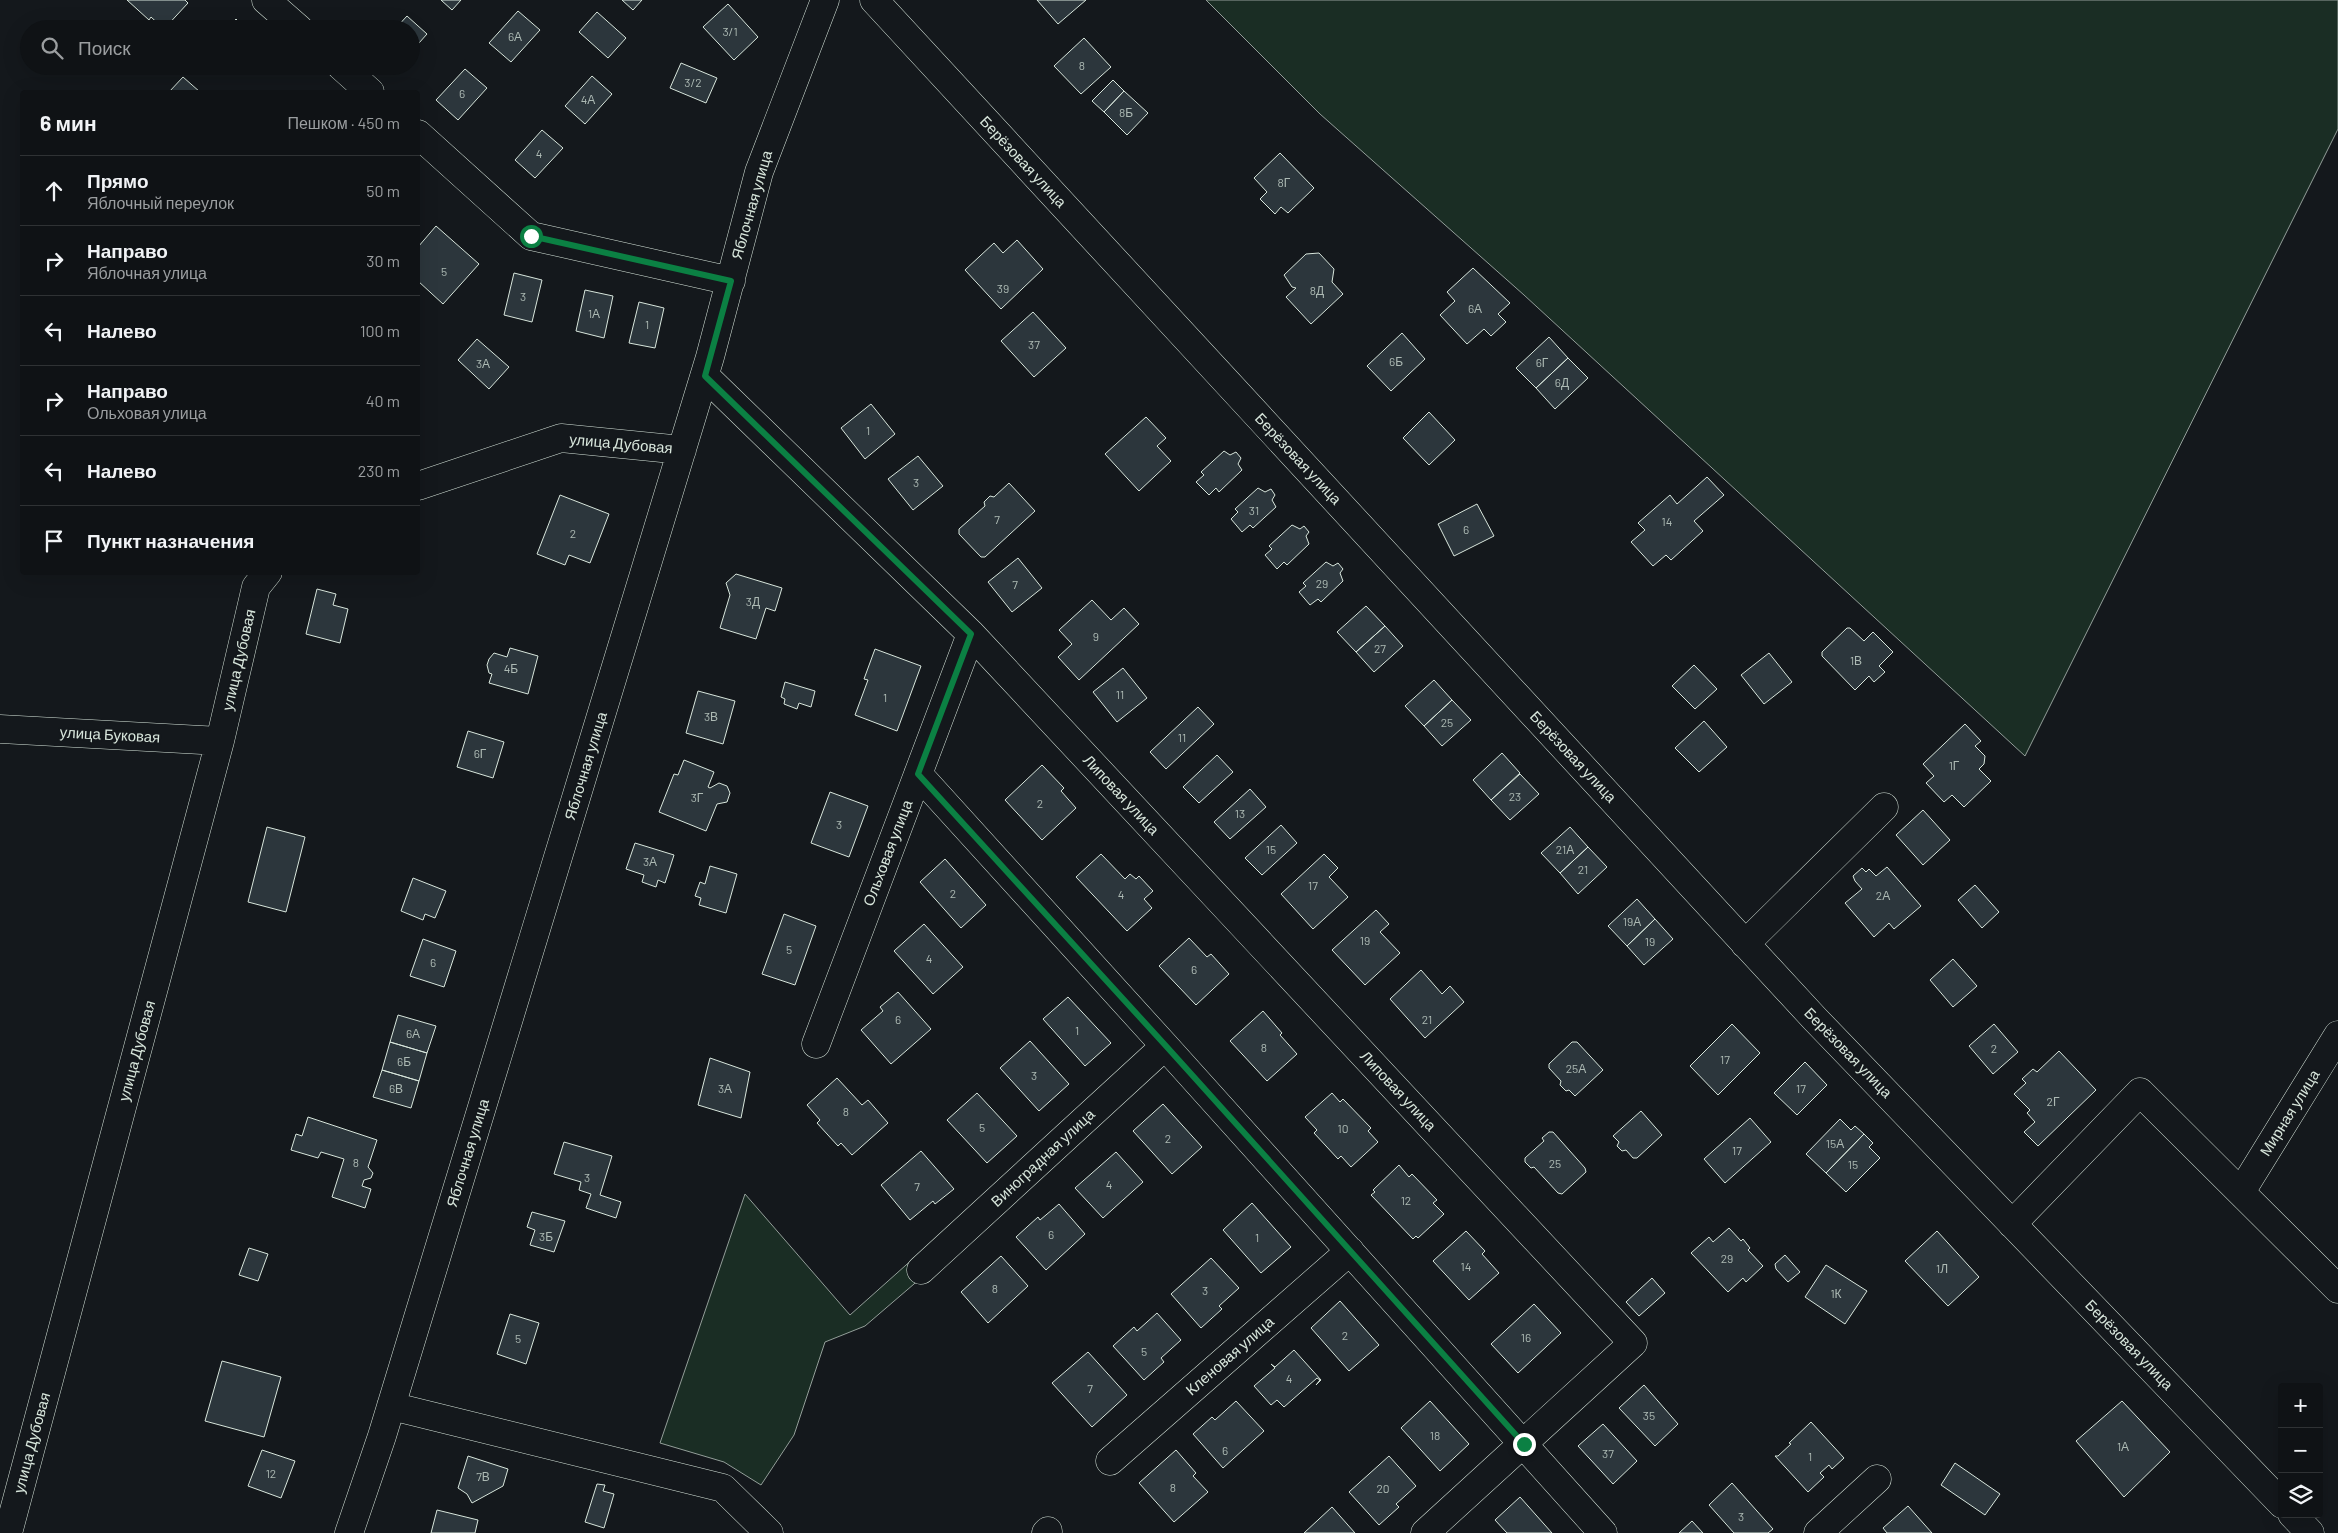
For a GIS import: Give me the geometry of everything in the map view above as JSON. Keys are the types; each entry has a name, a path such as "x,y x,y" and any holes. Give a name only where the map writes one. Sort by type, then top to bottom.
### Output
{"street":[{"path":"266,0 289,20"},
{"name":"Яблочная улица","path":"349,1533 391,1406 705,376 759,172 825,0"},
{"name":"Берёзовая улица","path":"874,0 1815,1019 2278,1500"},
{"path":"351,75 368,90"},
{"path":"420,136 531,236 731,281"},
{"path":"705,376 971,634"},
{"name":"улица Дубовая","path":"420,485 561,438 682,450"},
{"name":"улица Дубовая","path":"8,1533 220,741 256,586 265,575"},
{"name":"Ольховая улица","path":"816,1044 971,634"},
{"name":"Липовая улица","path":"971,634 1633,1343 1425,1533"},
{"name":"улица Буковая","path":"0,729 220,741"},
{"path":"918,774 1166,1046 1603,1533"},
{"path":"1745,944 1884,807"},
{"name":"Мирная улица","path":"2241,1192 2338,1035"},
{"name":"Виноградная улица","path":"921,1270 1166,1046"},
{"path":"2012,1224 2140,1092 2338,1290"},
{"name":"Кленовая улица","path":"1110,1461 1350,1251"},
{"path":"391,1406 723,1488 769,1533"},
{"path":"1818,1533 1877,1479"},
{"path":"2296,1518 2310,1533"}],"green space":[{"path":"1206,0 2338,0 2338,129 2025,756 1524,295 1320,114"},
{"path":"745,1194 850,1315 915,1257 928,1272 865,1326 825,1342 794,1435 761,1485 724,1462 660,1443"}],"building":[{"path":"127,0 185,0 188,3 172,20 154,20 151,17 149,20"},
{"path":"441,0 461,0 452,10"},
{"path":"622,0 642,0 633,10"},
{"path":"1037,0 1086,0 1058,24"},
{"path":"728,4 758,37 734,60 703,27"},
{"path":"518,11 540,30 511,62 489,43"},
{"path":"597,12 626,38 608,58 579,32"},
{"path":"407,16 411,20 403,20"},
{"path":"420,28 427,34 420,42"},
{"path":"1084,38 1111,67 1081,94 1054,66"},
{"path":"681,63 717,78 706,103 670,88"},
{"path":"465,69 487,88 458,120 436,100"},
{"path":"592,76 612,94 585,124 565,106"},
{"path":"183,77 198,90 171,90"},
{"path":"1113,80 1124,91 1104,112 1092,101"},
{"path":"1124,91 1148,113 1127,135 1104,112"},
{"path":"542,130 563,148 535,178 515,160"},
{"path":"1280,153 1314,188 1288,213 1281,207 1275,214 1260,199 1267,192 1254,178"},
{"path":"436,226 479,264 443,304 420,283 420,245"},
{"path":"1017,240 1043,269 1001,309 965,270 994,243 1003,253"},
{"path":"1319,253 1334,269 1332,282 1343,294 1311,324 1286,297 1296,288 1292,287 1284,275 1306,254"},
{"path":"1473,268 1510,303 1498,314 1506,322 1491,336 1484,329 1467,344 1440,315 1455,301 1447,292"},
{"path":"514,273 542,280 532,322 504,315"},
{"path":"585,290 613,296 604,338 576,331"},
{"path":"639,302 664,308 655,348 629,343"},
{"path":"1033,312 1066,348 1034,377 1001,341"},
{"path":"1402,333 1425,359 1391,391 1367,366"},
{"path":"1549,337 1568,358 1536,388 1516,368"},
{"path":"477,339 509,367 489,389 458,360"},
{"path":"1568,358 1588,378 1555,409 1536,388"},
{"path":"871,404 895,434 865,459 841,428"},
{"path":"1429,412 1455,440 1429,465 1403,438"},
{"path":"1146,417 1166,438 1157,446 1171,461 1139,491 1105,454"},
{"path":"1224,451 1230,455 1236,452 1241,458 1238,464 1242,470 1219,492 1216,488 1209,495 1196,482 1204,475 1201,472"},
{"path":"918,456 943,486 913,510 888,479"},
{"path":"1707,477 1724,495 1694,521 1703,531 1671,560 1666,555 1653,566 1631,542 1645,530 1638,523 1670,495 1677,504"},
{"path":"1009,483 1035,511 985,557 981,557 959,534 959,529 985,506 984,502 990,496 994,497"},
{"path":"1258,488 1265,492 1271,489 1275,495 1272,500 1276,507 1253,528 1250,525 1242,532 1231,519 1238,512 1235,509"},
{"path":"560,495 609,514 590,563 569,555 565,565 537,554"},
{"path":"1477,504 1494,536 1454,556 1438,524"},
{"path":"1292,525 1300,529 1304,526 1309,532 1306,536 1309,544 1287,565 1284,562 1277,569 1265,555 1272,549 1269,546"},
{"path":"1018,558 1042,588 1012,612 988,582"},
{"path":"1326,562 1333,566 1338,563 1343,569 1340,573 1343,581 1321,602 1318,599 1310,605 1299,592 1306,586 1303,583"},
{"path":"736,574 782,588 775,611 766,608 756,639 720,628 730,595 726,583"},
{"path":"317,589 336,594 333,605 348,609 340,643 306,634"},
{"path":"1092,600 1111,620 1124,608 1139,624 1079,680 1058,657 1072,644 1059,630"},
{"path":"1366,606 1385,626 1356,652 1337,632"},
{"path":"1385,626 1403,646 1374,672 1356,652"},
{"path":"1847,628 1850,628 1864,641 1873,632 1893,652 1879,666 1885,672 1874,682 1869,676 1855,690 1822,656 1822,652"},
{"path":"510,648 538,656 528,694 489,683 492,674 489,673 487,665 489,659 494,653 507,657"},
{"path":"875,649 921,666 897,731 855,715 868,680 864,679"},
{"path":"1769,653 1792,682 1764,704 1741,675"},
{"path":"1694,665 1717,689 1695,709 1672,686"},
{"path":"1123,668 1147,698 1117,722 1093,692"},
{"path":"1434,680 1452,700 1424,726 1405,706"},
{"path":"785,682 815,691 811,707 799,703 797,709 784,704 785,699 781,697"},
{"path":"698,691 735,701 723,744 686,733"},
{"path":"1452,700 1471,720 1442,746 1424,726"},
{"path":"1198,707 1214,724 1166,769 1150,752"},
{"path":"1704,721 1727,747 1699,772 1675,748"},
{"path":"1965,724 1981,741 1975,746 1985,756 1984,764 1979,769 1991,781 1964,807 1952,795 1944,802 1926,783 1934,776 1923,764"},
{"path":"468,731 504,742 493,778 457,767"},
{"path":"1502,753 1520,773 1491,800 1473,780"},
{"path":"1217,755 1233,772 1199,803 1183,787"},
{"path":"684,760 714,772 708,787 710,788 719,783 727,786 730,793 727,802 717,804 706,831 659,812 674,774 678,775"},
{"path":"1042,765 1064,788 1061,791 1076,808 1042,840 1005,800"},
{"path":"1520,774 1539,794 1510,820 1491,800"},
{"path":"1250,789 1266,807 1230,839 1214,822"},
{"path":"830,792 868,806 849,857 811,843"},
{"path":"1923,810 1950,840 1923,865 1896,835"},
{"path":"1281,825 1297,843 1262,875 1245,858"},
{"path":"267,827 305,837 286,912 248,902"},
{"path":"1570,827 1588,847 1560,873 1541,853"},
{"path":"635,843 674,855 665,883 658,880 656,887 642,882 644,875 626,869"},
{"path":"1588,847 1607,867 1578,894 1560,873"},
{"path":"1101,854 1125,879 1130,874 1136,879 1139,876 1153,891 1144,899 1152,908 1127,931 1076,877"},
{"path":"1324,854 1338,868 1329,877 1348,897 1313,929 1281,894"},
{"path":"945,859 986,905 961,928 920,882"},
{"path":"710,866 737,874 726,913 699,905 701,898 695,896 700,882 705,884"},
{"path":"1887,867 1921,906 1894,929 1889,923 1874,937 1845,903 1862,889 1853,876 1862,868 1866,872 1869,869 1876,876"},
{"path":"413,878 446,891 435,918 425,914 423,920 401,911"},
{"path":"1975,885 1999,912 1982,928 1958,900"},
{"path":"1637,899 1655,919 1627,946 1608,926"},
{"path":"1376,910 1389,924 1380,932 1400,953 1365,985 1332,950"},
{"path":"784,914 816,926 795,985 762,974"},
{"path":"1655,919 1673,939 1644,965 1627,946"},
{"path":"924,924 963,967 933,994 894,951"},
{"path":"1189,938 1207,957 1211,954 1229,974 1196,1005 1159,966"},
{"path":"423,939 456,951 444,987 410,976"},
{"path":"1953,959 1977,986 1953,1007 1930,980"},
{"path":"1421,970 1442,994 1450,986 1464,1002 1425,1038 1390,999"},
{"path":"898,992 931,1029 891,1064 861,1030 883,1011 880,1007"},
{"path":"1068,997 1111,1043 1085,1066 1043,1019"},
{"path":"1263,1011 1282,1033 1280,1035 1297,1054 1267,1081 1230,1041"},
{"path":"398,1015 436,1026 427,1053 390,1042"},
{"path":"1732,1024 1760,1053 1718,1095 1690,1066"},
{"path":"1994,1024 2018,1052 1993,1074 1969,1046"},
{"path":"1030,1041 1069,1084 1039,1111 1000,1068"},
{"path":"390,1042 427,1053 419,1081 382,1070"},
{"path":"1572,1042 1577,1042 1603,1070 1575,1096 1560,1085 1561,1081 1549,1068 1549,1064"},
{"path":"2059,1051 2096,1090 2038,1146 2024,1132 2035,1122 2027,1113 2030,1110 2014,1094 2026,1083 2022,1079 2033,1069 2037,1072"},
{"path":"710,1058 750,1072 741,1118 698,1105"},
{"path":"1805,1062 1827,1085 1797,1115 1774,1093"},
{"path":"382,1070 419,1081 411,1108 373,1097"},
{"path":"837,1078 862,1105 868,1100 888,1123 852,1155 841,1143 838,1146 817,1123 820,1120 807,1105"},
{"path":"977,1093 1017,1136 987,1163 947,1120"},
{"path":"1332,1093 1340,1102 1343,1099 1371,1128 1368,1131 1378,1142 1351,1167 1341,1156 1338,1159 1314,1133 1317,1130 1305,1117"},
{"path":"1163,1104 1202,1147 1172,1174 1133,1131"},
{"path":"1641,1111 1662,1135 1637,1158 1633,1158 1626,1150 1622,1151 1617,1146 1619,1142 1613,1136"},
{"path":"308,1117 377,1140 368,1167 373,1173 371,1178 364,1180 362,1186 371,1189 365,1208 332,1197 344,1159 321,1152 318,1158 291,1150 296,1134 302,1136"},
{"path":"1750,1118 1771,1142 1725,1183 1704,1159"},
{"path":"1840,1119 1851,1130 1855,1126 1864,1134 1826,1173 1806,1154"},
{"path":"1549,1132 1553,1132 1585,1168 1586,1172 1562,1194 1558,1193 1534,1167 1531,1168 1525,1162 1525,1158 1544,1141 1542,1138"},
{"path":"1864,1134 1873,1143 1869,1147 1880,1158 1846,1192 1826,1173"},
{"path":"564,1142 612,1156 600,1195 621,1202 616,1218 586,1208 591,1194 579,1190 581,1182 554,1174"},
{"path":"921,1151 954,1189 935,1204 933,1201 910,1220 881,1185"},
{"path":"1116,1152 1143,1182 1103,1218 1075,1188"},
{"path":"1399,1165 1409,1177 1412,1174 1437,1200 1433,1203 1444,1214 1418,1238 1416,1236 1413,1239 1371,1195 1375,1192 1373,1190"},
{"path":"1252,1203 1291,1247 1261,1273 1223,1230"},
{"path":"1059,1204 1085,1234 1046,1270 1016,1237 1038,1217 1040,1220"},
{"path":"532,1212 565,1221 554,1252 530,1245 535,1230 527,1227"},
{"path":"1729,1228 1741,1241 1743,1239 1750,1248 1748,1250 1763,1266 1746,1282 1743,1278 1728,1292 1691,1253 1709,1237 1713,1242"},
{"path":"1466,1231 1485,1251 1482,1254 1499,1273 1469,1300 1433,1261"},
{"path":"1937,1231 1979,1277 1948,1306 1905,1261"},
{"path":"249,1248 268,1254 258,1281 239,1275"},
{"path":"1785,1255 1800,1272 1788,1282 1776,1269 1775,1264"},
{"path":"1001,1256 1028,1286 988,1323 961,1292"},
{"path":"1211,1258 1239,1288 1219,1306 1222,1309 1201,1328 1171,1294"},
{"path":"1826,1265 1867,1291 1845,1324 1805,1297"},
{"path":"1652,1278 1665,1293 1639,1316 1626,1302"},
{"path":"1340,1301 1379,1345 1349,1371 1311,1328"},
{"path":"1534,1304 1561,1333 1518,1373 1491,1344"},
{"path":"1157,1313 1181,1340 1161,1358 1164,1362 1144,1380 1113,1346 1134,1327 1137,1331"},
{"path":"510,1314 539,1323 526,1364 497,1354"},
{"path":"1294,1350 1321,1380 1316,1385 1320,1380 1317,1378 1284,1407 1277,1400 1271,1405 1254,1386 1275,1368 1271,1364 1275,1367"},
{"path":"1088,1352 1127,1395 1092,1427 1052,1383"},
{"path":"222,1361 281,1377 264,1437 205,1421"},
{"path":"1644,1385 1678,1424 1655,1446 1619,1408"},
{"path":"1236,1401 1264,1431 1223,1468 1193,1434 1212,1417 1215,1420"},
{"path":"1430,1401 1469,1444 1440,1471 1401,1428"},
{"path":"2122,1401 2170,1452 2124,1497 2076,1441"},
{"path":"1811,1422 1844,1458 1832,1469 1829,1465 1820,1473 1824,1477 1808,1492 1775,1456 1778,1456 1791,1444 1789,1443"},
{"path":"1603,1424 1637,1461 1613,1484 1578,1446"},
{"path":"262,1450 295,1461 281,1498 248,1486"},
{"path":"1176,1450 1196,1473 1193,1476 1208,1492 1174,1522 1139,1483"},
{"path":"468,1456 508,1469 503,1486 472,1503 467,1494 458,1488"},
{"path":"1389,1456 1416,1486 1396,1504 1399,1507 1379,1525 1349,1492"},
{"path":"1955,1463 2000,1494 1985,1515 1941,1485"},
{"path":"1732,1483 1773,1529 1768,1533 1734,1533 1709,1505"},
{"path":"597,1484 605,1485 603,1491 614,1494 604,1528 585,1522"},
{"path":"1520,1497 1552,1533 1507,1533 1495,1520"},
{"path":"1908,1506 1932,1533 1887,1533 1883,1528"},
{"path":"1332,1507 1355,1533 1304,1533"},
{"path":"437,1510 478,1520 475,1533 431,1533"},
{"path":"1692,1521 1703,1533 1679,1533"}],"route":[{"path":"531,236 731,281 705,376 971,634 918,774 1524,1444"}]}
